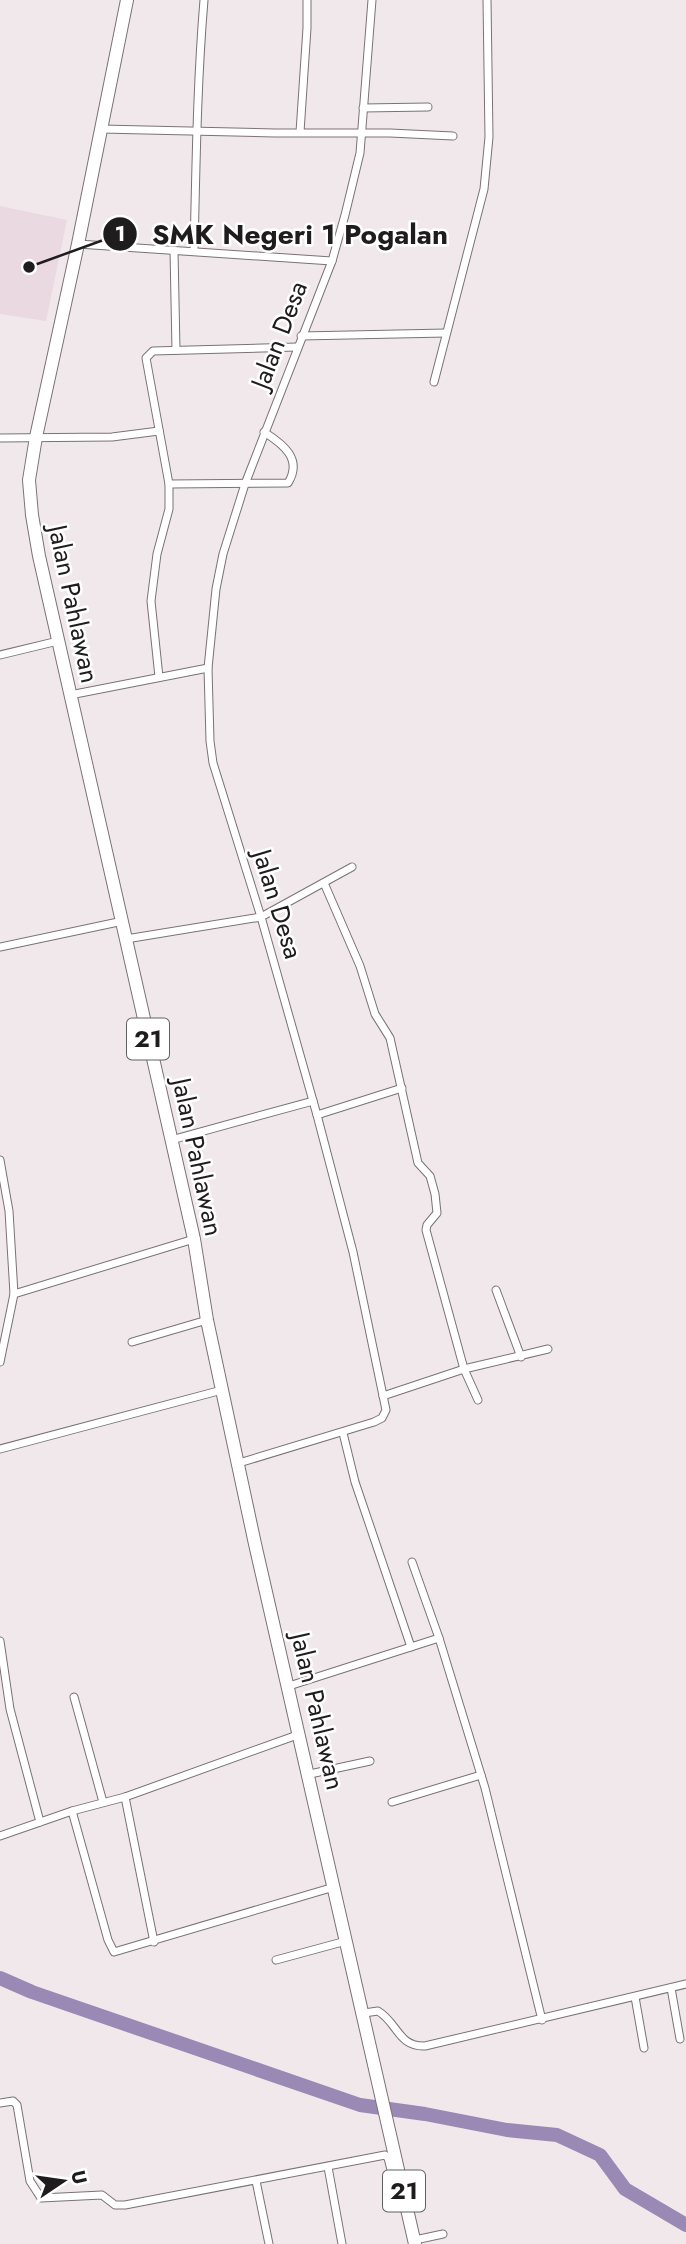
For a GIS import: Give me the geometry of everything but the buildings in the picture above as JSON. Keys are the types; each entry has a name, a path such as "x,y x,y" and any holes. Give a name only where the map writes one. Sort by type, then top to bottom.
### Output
{"highway":[{"name":"Jalan Pahlawan","path":"127,0 36,437 29,481 32,515 70,695 194,1239 207,1321 222,1390 404,2188"},
{"name":"21","path":"404,2188 415,2242"}],"street":[{"path":"194,250 198,79 204,0"},
{"path":"300,132 307,0"},
{"name":"Jalan Desa","path":"372,0 363,108 367,133 331,261 245,484 221,566 208,668 213,763 261,917 317,1115 353,1252 383,1396"},
{"path":"433,382 484,189 489,137 487,0"},
{"path":"363,108 428,107"},
{"path":"102,129 453,136"},
{"name":"Jalan Desa","path":"78,244 331,261"},
{"path":"174,251 176,350"},
{"path":"301,336 446,333"},
{"path":"159,677 151,601 158,554 169,509 169,484 146,358 153,351 296,347"},
{"path":"0,438 112,437 159,431"},
{"path":"169,484 286,484 294,469 291,453 281,442 264,432"},
{"path":"0,655 58,641"},
{"path":"70,695 208,668"},
{"path":"126,939 261,917 352,867"},
{"path":"324,883 360,966 375,1014 390,1038 418,1163 429,1174 435,1194 437,1213 426,1225 426,1230 464,1369 478,1400"},
{"path":"0,947 123,921"},
{"path":"317,1115 402,1088"},
{"path":"172,1140 313,1101"},
{"path":"0,1160 9,1211 15,1294 0,1362"},
{"path":"15,1294 194,1239"},
{"path":"496,1290 521,1357"},
{"path":"132,1342 207,1321"},
{"path":"239,1463 343,1433 382,1418 386,1410 383,1396 464,1369 548,1349"},
{"path":"0,1449 222,1390"},
{"path":"343,1433 355,1482 411,1647"},
{"path":"412,1562 439,1638 481,1775 542,2020"},
{"path":"289,1686 439,1638"},
{"path":"0,1642 10,1709 40,1822"},
{"path":"74,1698 103,1802"},
{"path":"0,1836 72,1811 125,1797 300,1734"},
{"path":"310,1774 370,1761"},
{"path":"392,1802 481,1775"},
{"path":"125,1797 154,1942"},
{"path":"72,1811 111,1948 117,1952 335,1886"},
{"path":"275,1960 346,1941"},
{"path":"363,2013 374,2011 383,2014 400,2037 417,2047 542,2020 686,1984"},
{"path":"671,1988 680,2039"},
{"path":"635,1997 644,2048"},
{"path":"0,2103 13,2101 17,2105 30,2181 40,2199 102,2195 115,2205 125,2205 385,2155 396,2190 404,2188"},
{"path":"328,2167 342,2244"},
{"path":"256,2181 269,2244"},
{"path":"415,2242 443,2234"}],"shaded area":[{"path":"0,206 67,220 46,321 0,314"}],"waterway":[{"path":"0,1978 32,1992 360,2105 507,2130 557,2135 600,2155 625,2189 686,2225"}],"place":[{"name":"SMK Negeri 1 Pogalan","path":"29,267"}]}
